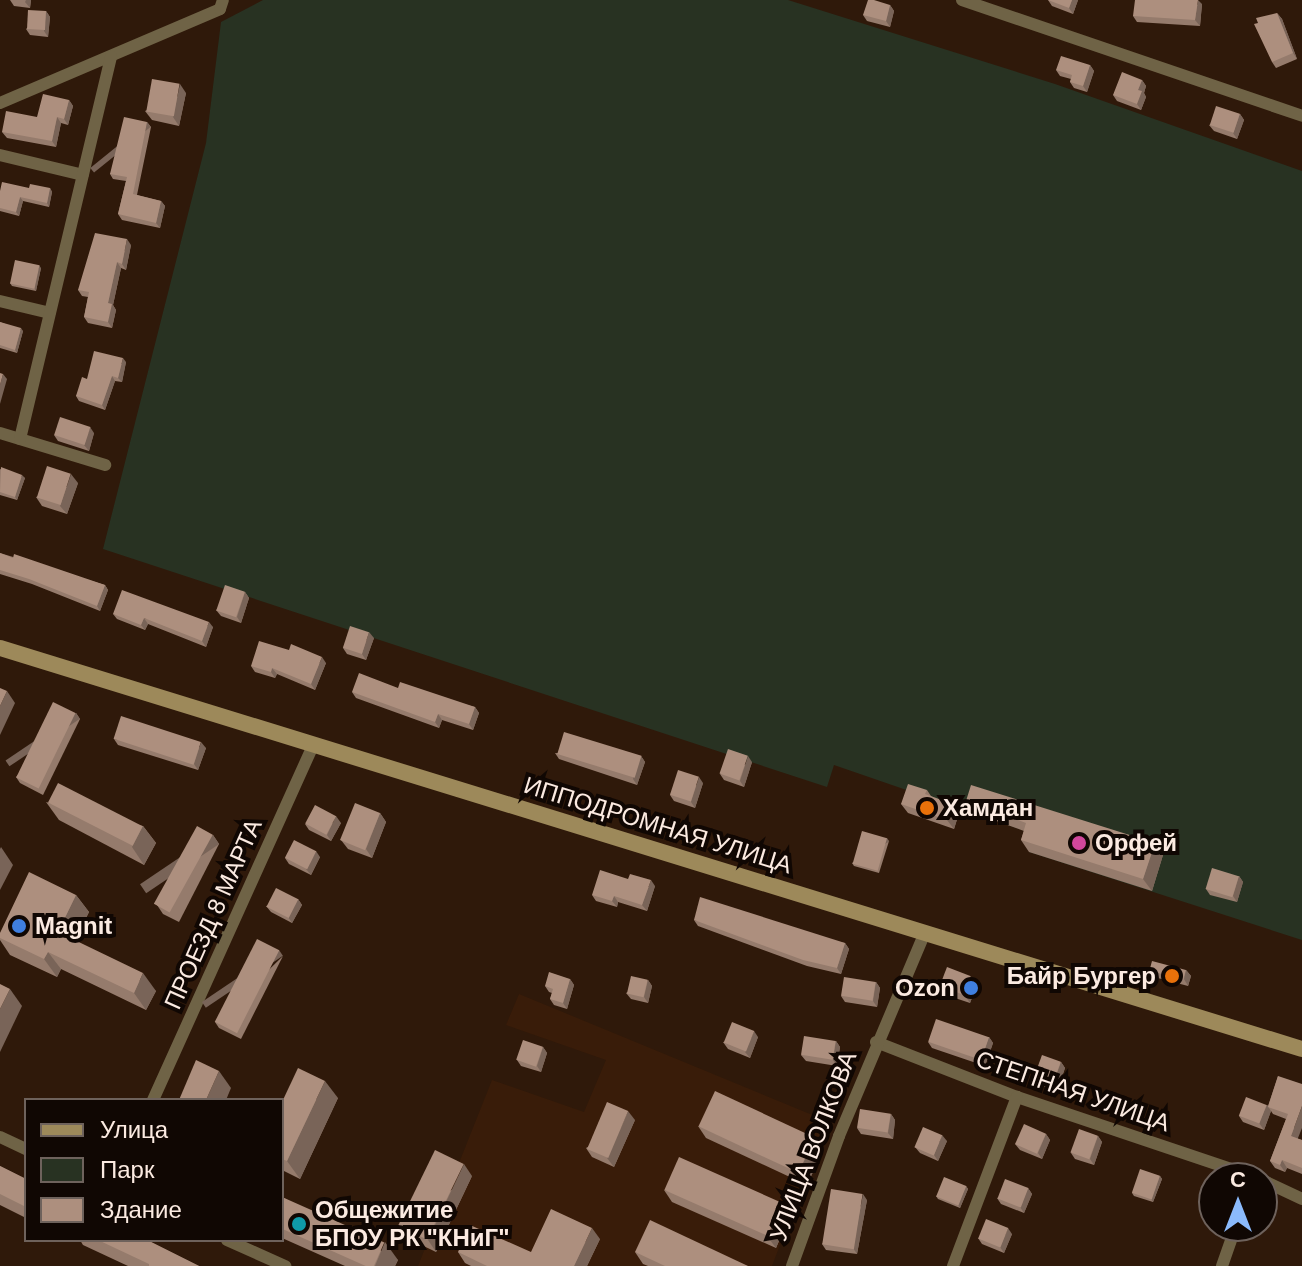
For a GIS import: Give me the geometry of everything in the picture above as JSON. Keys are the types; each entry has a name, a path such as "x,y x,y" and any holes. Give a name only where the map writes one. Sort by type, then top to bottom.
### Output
{"main road":[{"name":"ИППОДРОМНАЯ УЛИЦА","path":"0,648 1302,1049"}],"street":[{"path":"0,103 220,9 223,0"},
{"path":"962,0 1302,116"},
{"path":"20,439 111,57"},
{"path":"0,155 83,175"},
{"path":"0,301 50,313"},
{"path":"0,433 105,465"},
{"name":"ПРОЕЗД 8 МАРТА","path":"154,1098 313,745"},
{"name":"УЛИЦА ВОЛКОВА","path":"792,1266 876,1042 925,932"},
{"name":"СТЕПНАЯ УЛИЦА","path":"876,1042 1017,1097 1210,1162"},
{"path":"953,1266 1017,1097"},
{"path":"0,1137 24,1148"},
{"name":"СТЕПНАЯ УЛИЦА","path":"1278,1188 1302,1199"},
{"path":"231,1242 285,1266"},
{"path":"1222,1266 1230,1242"}],"shaded area":[{"path":"519,994 827,1121 772,1266 418,1266 492,1080 584,1112 606,1060 506,1025"}],"green space":[{"path":"263,0 788,0 1055,84 1302,171 1302,940 1029,852 1034,834 834,765 827,787 103,549 206,143 221,22"}],"building":[{"path":"868,0 890,5 886,21 863,15"},
{"path":"1048,0 1072,0 1069,8"},
{"path":"1135,0 1198,0 1195,20 1133,16"},
{"path":"28,10 46,11 45,30 27,29"},
{"path":"1277,13 1293,53 1272,62 1254,24 1258,23 1256,18"},
{"path":"1061,56 1090,65 1083,86 1070,82 1072,75 1056,70"},
{"path":"1122,72 1142,80 1137,104 1113,95"},
{"path":"152,79 180,84 174,116 146,111"},
{"path":"43,94 69,100 64,119 57,117 52,141 2,132 6,111 37,117"},
{"path":"1216,106 1240,114 1234,133 1210,125"},
{"path":"124,117 147,122 133,194 161,201 156,223 118,214 127,177 110,174"},
{"path":"2,182 29,188 30,184 50,188 47,203 20,197 16,212 0,208"},
{"path":"95,233 127,239 122,264 117,262 108,303 112,304 108,322 84,317 89,292 78,290"},
{"path":"15,260 39,265 34,289 10,283"},
{"path":"0,322 21,328 15,350 0,345"},
{"path":"94,351 123,358 118,378 112,376 102,405 76,396 82,377 87,379"},
{"path":"60,417 90,427 85,445 54,435"},
{"path":"47,466 71,474 61,505 37,497"},
{"path":"1,467 22,475 15,497 0,492"},
{"path":"0,553 13,558 14,554 105,585 97,606 0,570"},
{"path":"225,585 245,592 236,617 216,611"},
{"path":"122,590 209,622 202,641 144,618 141,625 113,614"},
{"path":"350,626 369,632 362,654 343,648"},
{"path":"259,641 289,650 291,644 322,657 311,684 272,668 271,672 251,666"},
{"path":"359,673 398,688 400,682 475,707 469,724 438,714 435,722 352,692"},
{"path":"0,688 7,691 0,706"},
{"path":"53,702 75,713 39,788 16,777"},
{"path":"121,716 201,742 193,765 114,739"},
{"path":"564,732 641,756 635,778 557,754"},
{"path":"728,749 748,756 739,780 720,774"},
{"path":"678,770 699,777 691,802 670,795"},
{"path":"58,783 143,826 133,846 48,803"},
{"path":"908,784 953,804 947,820 901,804"},
{"name":"Орфей","path":"971,785 1155,843 1143,879 1021,840 1026,823 966,801"},
{"path":"355,803 380,813 365,850 340,840"},
{"path":"315,805 336,816 326,835 305,824"},
{"path":"197,826 213,835 170,913 154,904"},
{"path":"862,831 887,838 878,871 853,864"},
{"path":"294,840 316,851 307,869 285,858"},
{"path":"1212,868 1239,876 1232,897 1206,889"},
{"path":"600,870 628,879 630,874 651,880 642,905 614,896 612,901 592,895"},
{"path":"29,872 76,895 58,932 143,973 134,993 48,952 44,959 0,938"},
{"path":"276,888 298,899 289,918 266,907"},
{"path":"700,897 845,943 837,968 803,960 694,920"},
{"path":"257,939 279,950 237,1033 215,1022"},
{"path":"1152,961 1186,970 1183,980 1149,971"},
{"path":"947,967 970,976 963,995 940,986"},
{"path":"549,972 570,979 563,1003 550,999 553,989 545,986"},
{"path":"631,976 648,980 644,997 627,994"},
{"path":"844,977 876,982 873,1001 841,996"},
{"path":"0,984 10,989 0,1009"},
{"path":"936,1019 989,1037 981,1060 928,1042"},
{"path":"732,1022 754,1031 746,1051 724,1042"},
{"path":"804,1036 836,1041 833,1060 801,1055"},
{"path":"523,1040 543,1047 536,1067 516,1060"},
{"path":"1042,1055 1061,1062 1052,1085 1033,1078"},
{"path":"196,1060 219,1071 207,1098 180,1098"},
{"path":"298,1068 325,1081 287,1161 284,1160 284,1098"},
{"path":"1278,1076 1302,1084 1302,1106 1291,1136 1302,1140 1302,1168 1282,1160 1280,1165 1270,1161 1288,1114 1268,1107"},
{"path":"715,1091 815,1137 798,1173 699,1126"},
{"path":"1246,1097 1267,1105 1259,1124 1239,1116"},
{"path":"607,1102 628,1111 608,1158 587,1149"},
{"path":"860,1109 891,1114 888,1133 857,1128"},
{"path":"1024,1124 1046,1134 1037,1154 1015,1144"},
{"path":"923,1127 942,1135 934,1155 914,1147"},
{"path":"1079,1129 1098,1136 1089,1159 1070,1152"},
{"path":"435,1150 464,1164 427,1240 398,1225"},
{"path":"679,1157 782,1203 768,1236 664,1190"},
{"path":"0,1166 24,1178 24,1206 0,1194"},
{"path":"1140,1169 1160,1176 1152,1199 1132,1193"},
{"path":"944,1177 966,1186 958,1205 936,1196"},
{"path":"1005,1179 1028,1188 1021,1208 997,1199"},
{"path":"831,1189 863,1194 854,1249 822,1244"},
{"name":"Общежитие БПОУ РК \"КНиГ\"","path":"284,1198 384,1243 374,1266 366,1266 284,1230"},
{"path":"551,1209 592,1228 574,1266 487,1266 458,1252 470,1225 531,1252"},
{"path":"986,1219 1008,1228 1000,1247 978,1238"},
{"path":"650,1220 748,1266 665,1266 635,1252"},
{"path":"102,1242 151,1242 199,1266 149,1264"}],"place":[{"name":"Хамдан","path":"927,808"},
{"name":"Орфей","path":"1079,843"},
{"name":"Magnit","path":"19,926"},
{"name":"Байр Бургер","path":"1172,976"},
{"name":"Ozon","path":"971,988"},
{"name":"Общежитие БПОУ РК \"КНиГ\"","path":"299,1224"}]}
